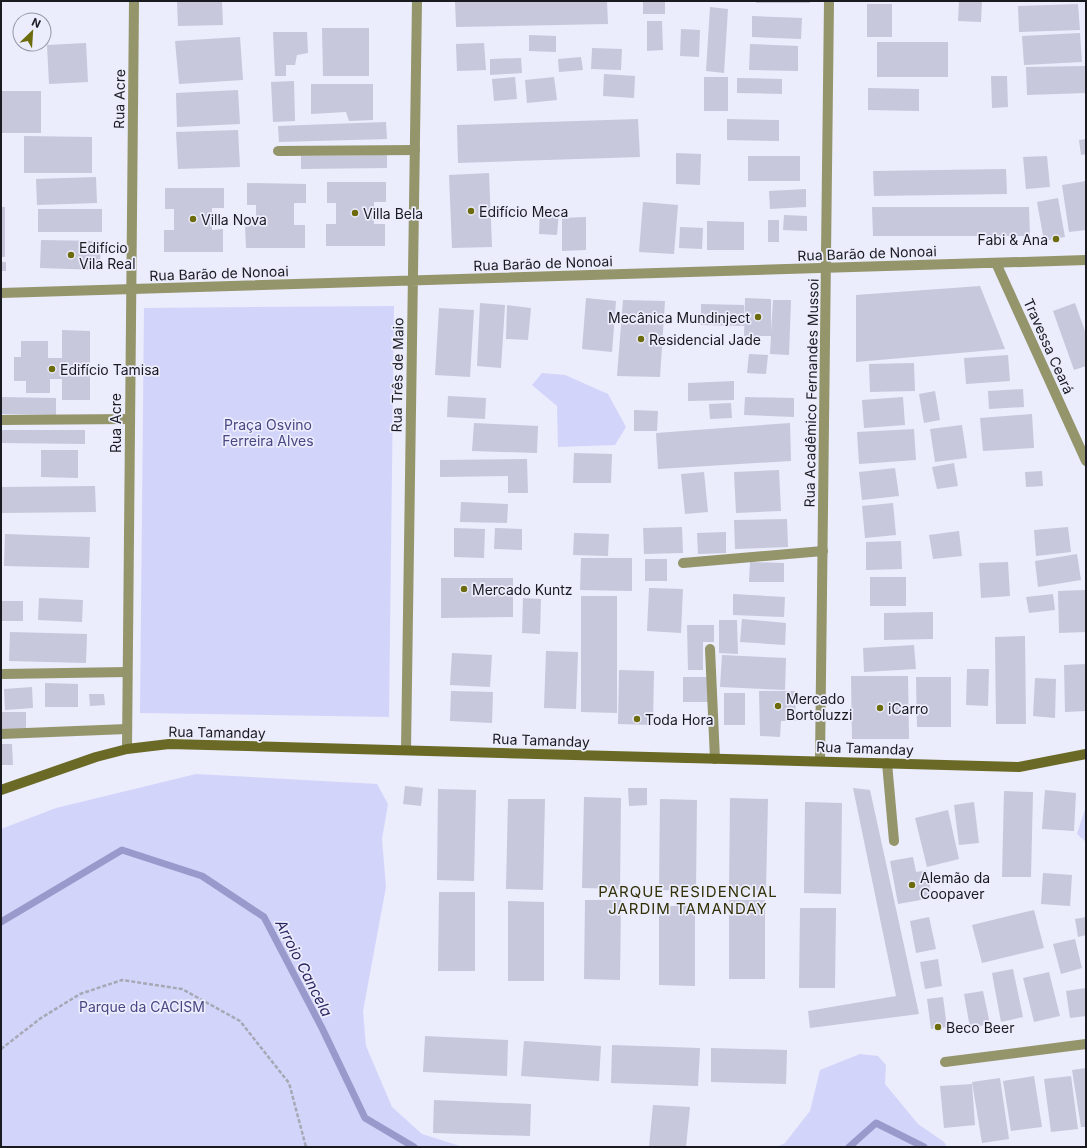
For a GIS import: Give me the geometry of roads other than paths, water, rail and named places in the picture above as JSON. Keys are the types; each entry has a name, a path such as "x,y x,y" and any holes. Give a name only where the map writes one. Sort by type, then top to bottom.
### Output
{"street":[{"name":"Rua Acre","path":"127,749 130,290 134,1"},
{"name":"Rua Três de Maio","path":"406,750 417,1"},
{"name":"Rua Acadêmico Fernandes Mussoi","path":"820,761 829,1"},
{"path":"278,151 415,150"},
{"name":"Rua Barão de Nonoai","path":"1,293 1086,260"},
{"name":"Travessa Ceará","path":"996,263 1086,462"},
{"path":"1,420 130,419"},
{"path":"683,563 823,551"},
{"path":"710,649 715,759"},
{"path":"3,674 128,672"},
{"path":"1,734 127,729"},
{"name":"Rua Tamanday","path":"1,790 127,749 168,744 1019,767 1086,754"},
{"path":"887,763 894,841"},
{"path":"945,1062 1086,1044"}],"waterway":[{"name":"Arroio Cancela","path":"1,922 122,850 202,876 264,917 322,1028 365,1118 414,1147"},
{"name":"Arroio Cancela","path":"849,1147 876,1123 924,1147"}],"place":[{"name":"Edifício Meca","path":"471,211"},
{"name":"Villa Bela","path":"355,213"},
{"name":"Villa Nova","path":"193,219"},
{"name":"Fabi & Ana","path":"1056,239"},
{"name":"Edifício Vila Real","path":"71,255"},
{"name":"Mecânica Mundinject","path":"758,317"},
{"name":"Residencial Jade","path":"641,339"},
{"name":"Edifício Tamisa","path":"52,369"},
{"name":"Mercado Kuntz","path":"464,589"},
{"name":"Mercado Bortoluzzi","path":"778,706"},
{"name":"iCarro","path":"880,708"},
{"name":"Toda Hora","path":"637,719"},
{"name":"Alemão da Coopaver","path":"912,885"},
{"name":"Beco Beer","path":"938,1027"}],"district":[{"name":"PARQUE RESIDENCIAL JARDIM TAMANDAY","path":"688,900"}],"park label":[{"name":"Praça Osvino Ferreira Alves","path":"268,432"},
{"name":"Parque da CACISM","path":"142,1006"}]}
